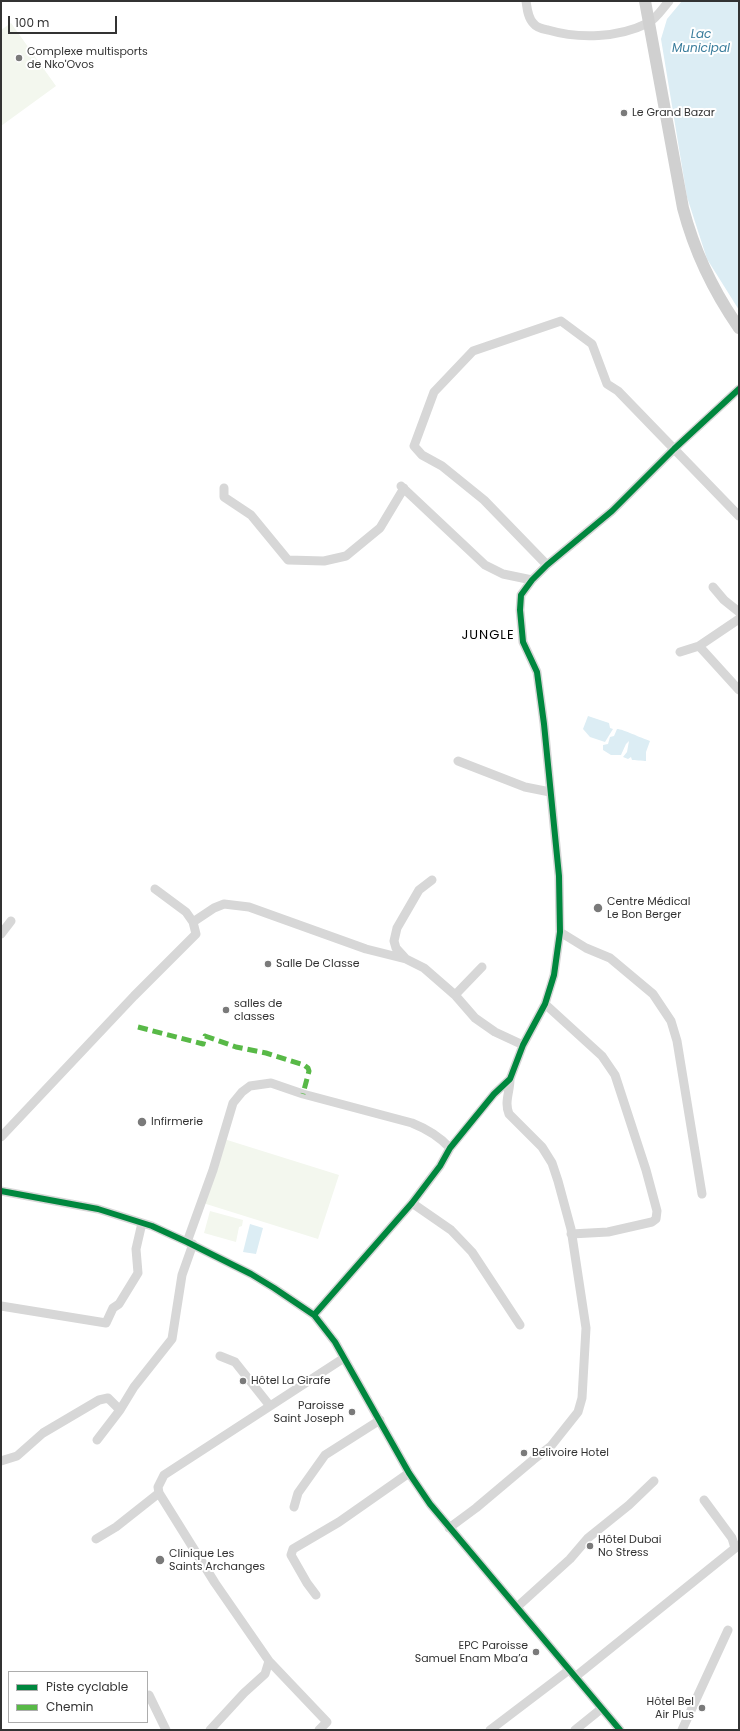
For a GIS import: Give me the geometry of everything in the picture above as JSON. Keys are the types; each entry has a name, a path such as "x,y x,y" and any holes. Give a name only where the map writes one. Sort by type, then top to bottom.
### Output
{"street":[{"path":"526,1 530,19 534,24 540,28 568,35 599,35 629,30 649,23 669,1"},
{"path":"645,1 683,208 689,230 700,257 728,312 739,328"},
{"path":"547,565 484,500 442,466 422,456 414,446 434,392 473,351 561,321 592,344 607,384 618,391 739,516"},
{"path":"449,1528 476,1508 532,1460 551,1446 578,1412 582,1398 586,1328 571,1234 558,1181 552,1163 542,1147 509,1114 506,1103 510,1079 523,1045 545,1004 554,975 560,932 559,876 544,724 537,672 523,642 520,610 521,594 547,565 612,511 674,449 739,389"},
{"path":"224,488 224,497 251,515 288,560 324,561 346,556 380,528 403,487 485,565 503,574 532,580"},
{"path":"713,587 724,600 739,612"},
{"path":"680,652 699,646 739,619"},
{"path":"699,646 739,690"},
{"path":"458,761 525,787 550,792"},
{"path":"406,960 396,948 394,941 397,928 419,890 432,880"},
{"path":"1,1137 134,996 196,934 193,922 186,912 155,888"},
{"path":"193,922 214,908 224,904 249,907 366,949 406,960 424,968 455,995 475,1018 495,1032 523,1045"},
{"path":"1,934 11,921"},
{"path":"560,932 586,948 610,958 653,994 672,1021 677,1041 702,1194"},
{"path":"455,995 482,967"},
{"path":"545,1004 602,1056 615,1076 646,1170 657,1211 656,1218 652,1222 608,1232 571,1234"},
{"path":"314,1315 412,1203 440,1166 450,1148 494,1094 510,1079"},
{"path":"97,1440 120,1410 134,1387 172,1339 182,1274 190,1243 233,1103 242,1092 250,1086 271,1083 303,1094 412,1123 439,1136 450,1148"},
{"path":"1,1191 98,1209 142,1223 190,1243 257,1277 314,1315 326,1330 344,1358 409,1473 430,1504 572,1673 600,1709 620,1730"},
{"path":"412,1203 450,1230 472,1252 520,1325"},
{"path":"1,1306 106,1322 113,1308 119,1304 138,1273 136,1249 142,1223"},
{"path":"220,1356 235,1362 270,1406"},
{"path":"319,1730 327,1722 270,1661 215,1583 159,1493 158,1487 164,1475 344,1358"},
{"path":"1,1461 17,1456 43,1433 99,1400 108,1398 120,1410"},
{"path":"294,1507 298,1493 325,1455 380,1420"},
{"path":"316,1595 307,1583 291,1555 293,1549 339,1522 409,1473"},
{"path":"517,1607 570,1559 588,1538 624,1509 654,1481"},
{"path":"96,1539 116,1527 159,1493"},
{"path":"490,1730 572,1673 737,1546 704,1500"},
{"path":"682,1730 728,1630"},
{"path":"210,1730 244,1692 265,1674 270,1661"},
{"path":"149,1695 166,1730"},
{"path":"575,1730 600,1709"}],"shaded area":[{"name":"Complexe multisports de Nko'Ovos","path":"11,23 56,86 1,126 1,30"},
{"path":"224,1139 339,1175 318,1239 203,1203"},
{"path":"210,1211 243,1220 242,1226 239,1227 236,1242 204,1233"}],"water":[{"name":"Lac Municipal","path":"682,1 739,1 739,310 707,259 687,197 661,39 667,19"},
{"path":"588,716 609,723 610,728 613,729 605,742 590,737 583,729"},
{"path":"617,729 650,741 646,752 646,761 632,760 631,757 628,759 623,757 627,752 629,741 621,755 611,755 603,750 603,745 608,744 610,737 614,736"},
{"path":"250,1224 263,1228 256,1254 243,1252"}],"marked path":[{"path":"138,1027 203,1044 205,1036 236,1047 266,1053 304,1065 309,1071 303,1094"}],"cycle path":[{"path":"314,1315 412,1203 440,1166 450,1148 494,1094 510,1079 523,1045 545,1004 554,975 560,932 559,876 544,724 537,672 523,642 520,610 521,595 532,580 547,565 612,511 674,449 739,389"},
{"path":"1,1191 98,1209 152,1226 251,1274 314,1315 335,1342 409,1473 430,1504 620,1730"}],"place":[{"name":"Complexe multisports de Nko'Ovos","path":"19,58"},
{"name":"Le Grand Bazar","path":"624,113"},
{"name":"Centre Médical Le Bon Berger","path":"598,908"},
{"name":"Salle De Classe","path":"268,964"},
{"name":"salles de classes","path":"226,1010"},
{"name":"Infirmerie","path":"142,1122"},
{"name":"Hôtel La Girafe","path":"243,1381"},
{"name":"Paroisse Saint Joseph","path":"352,1412"},
{"name":"Belivoire Hotel","path":"524,1453"},
{"name":"Hôtel Dubai No Stress","path":"590,1546"},
{"name":"Clinique Les Saints Archanges","path":"160,1560"},
{"name":"EPC Paroisse Samuel Enam Mba’a","path":"536,1652"},
{"name":"Hôtel Bel Air Plus","path":"702,1708"}],"district":[{"name":"JUNGLE","path":"488,636"}]}
